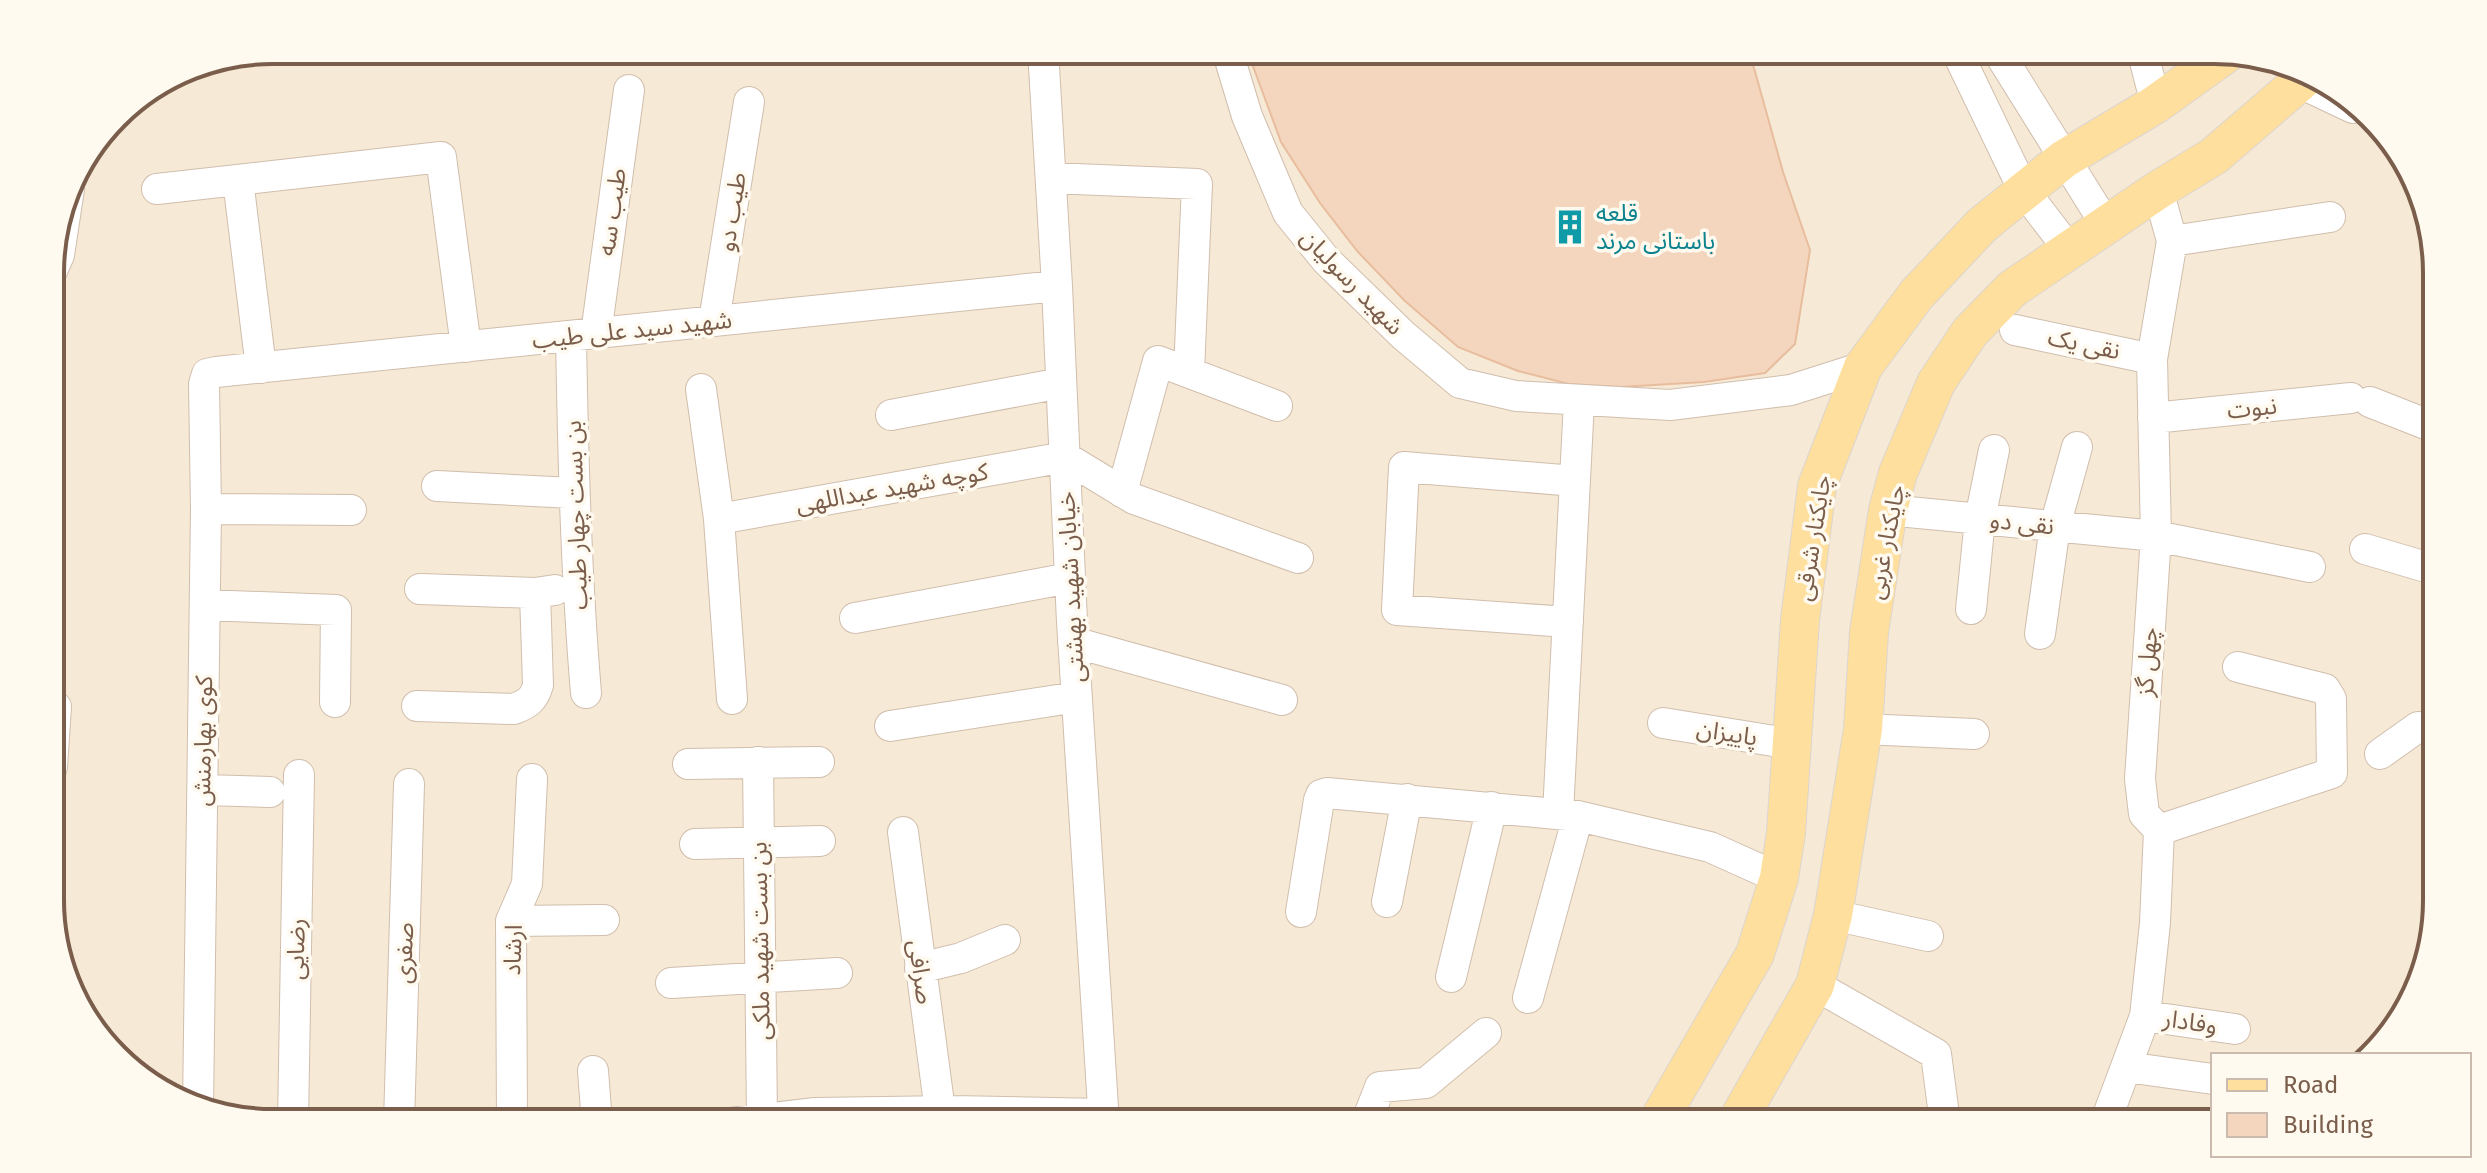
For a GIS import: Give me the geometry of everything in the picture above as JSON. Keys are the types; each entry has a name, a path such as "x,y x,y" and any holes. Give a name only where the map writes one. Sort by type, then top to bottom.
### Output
{"main road":[{"name":"چایکنار شرقی","path":"1665,1109 1755,954 1779,878 1786,833 1800,620 1817,486 1863,367 1916,295 1982,225 2064,159 2156,104 2211,64"},
{"name":"چایکنار غربی","path":"1744,1109 1815,985 1833,915 1863,729 1869,632 1888,510 1898,473 1936,383 1970,332 2012,289 2214,156 2300,83"}],"street":[{"name":"خیابان شهید بهشتی","path":"1044,64 1073,642 1103,1109"},
{"name":"شهید رسولیان","path":"1231,64 1247,116 1288,213 1326,260 1403,335 1460,383 1516,396 1670,405 1791,390 1863,367"},
{"path":"1963,64 2024,191 2070,251"},
{"path":"2006,64 2106,225"},
{"path":"2146,64 2156,104"},
{"name":"طیب سه","path":"584,335 629,90"},
{"name":"طیب دو","path":"714,321 749,102"},
{"path":"157,189 441,157 466,347"},
{"path":"1051,178 1197,184 1189,372"},
{"path":"238,180 261,368"},
{"name":"چهل گز","path":"2110,1109 2145,1016 2155,923 2159,830 2144,814 2140,779 2156,536 2152,359 2172,241 2158,190"},
{"path":"2172,241 2330,217"},
{"name":"شهید سید علی طیب","path":"207,374 1057,286"},
{"name":"نقی یک","path":"2015,330 2152,359"},
{"name":"بن بست چهار طیب","path":"584,335 573,493 586,693"},
{"path":"1122,492 1158,361 1277,406"},
{"name":"کوی بهارمنش","path":"198,1095 206,509 204,384 207,374"},
{"path":"891,415 1061,383"},
{"path":"701,389 719,519 732,699"},
{"name":"نبوت","path":"2153,418 2360,400 2423,423"},
{"path":"1528,998 1568,815 1568,622 1579,401"},
{"path":"2040,634 2055,526 2077,447"},
{"path":"1971,609 1980,519 1994,450"},
{"path":"1065,457 1134,499 1298,558"},
{"name":"کوچه شهید عبداللهی","path":"719,519 1065,457"},
{"path":"1568,622 1397,610 1404,467 1575,481"},
{"path":"437,486 573,493"},
{"path":"206,509 351,510"},
{"name":"نقی دو","path":"1888,510 2156,536 2310,567"},
{"path":"2365,549 2423,566"},
{"path":"855,618 1070,578"},
{"path":"420,589 535,593 577,587"},
{"path":"417,706 514,709 528,704 536,694 538,685 535,593"},
{"path":"205,605 336,610 335,702"},
{"path":"1073,642 1282,700"},
{"path":"2159,830 2332,773 2329,692 2238,667"},
{"path":"890,726 1077,697"},
{"name":"پاییزان","path":"1663,723 1792,744"},
{"path":"2380,754 2418,727 2423,727"},
{"path":"1863,729 1974,734"},
{"name":"بن بست شهید ملکی","path":"758,762 762,1109"},
{"path":"688,764 819,762"},
{"name":"رضایی","path":"293,1109 299,775"},
{"name":"ارشاد","path":"512,1109 511,921 527,884 532,779"},
{"name":"صفری","path":"399,1109 409,784"},
{"path":"203,790 270,792"},
{"path":"1301,912 1321,795 1327,793 1568,815 1710,847 1779,878"},
{"path":"1387,902 1407,799"},
{"path":"1451,977 1492,807"},
{"name":"صرافی","path":"903,832 940,1109"},
{"path":"695,844 820,841"},
{"path":"1833,915 1928,936"},
{"path":"511,921 604,920"},
{"path":"920,968 961,958 1005,940"},
{"path":"671,983 837,973"},
{"path":"1815,985 1936,1054 1943,1109"},
{"name":"وفادار","path":"2145,1016 2235,1029"},
{"path":"1371,1109 1380,1087 1426,1083 1486,1033"},
{"path":"2126,1067 2211,1079"},
{"path":"593,1071 596,1109"}],"shaded area":[{"path":"273,64 2214,64 2255,68 2294,80 2341,107 2380,146 2407,193 2421,246 2423,914 2416,954 2407,980 2380,1027 2356,1053 2211,1053 2211,1109 259,1109 232,1105 193,1093 146,1066 107,1027 80,980 66,927 64,259 68,232 80,193 92,168 116,135 146,107 168,92 206,75 232,68"}],"building":[{"name":"قلعه باستانی مرند","path":"1252,64 1752,64 1783,172 1810,250 1795,344 1765,373 1704,382 1620,387 1569,384 1518,371 1458,347 1405,301 1358,252 1320,203 1281,142"}],"place":[{"name":"قلعه باستانی مرند","path":"1570,227"}]}
